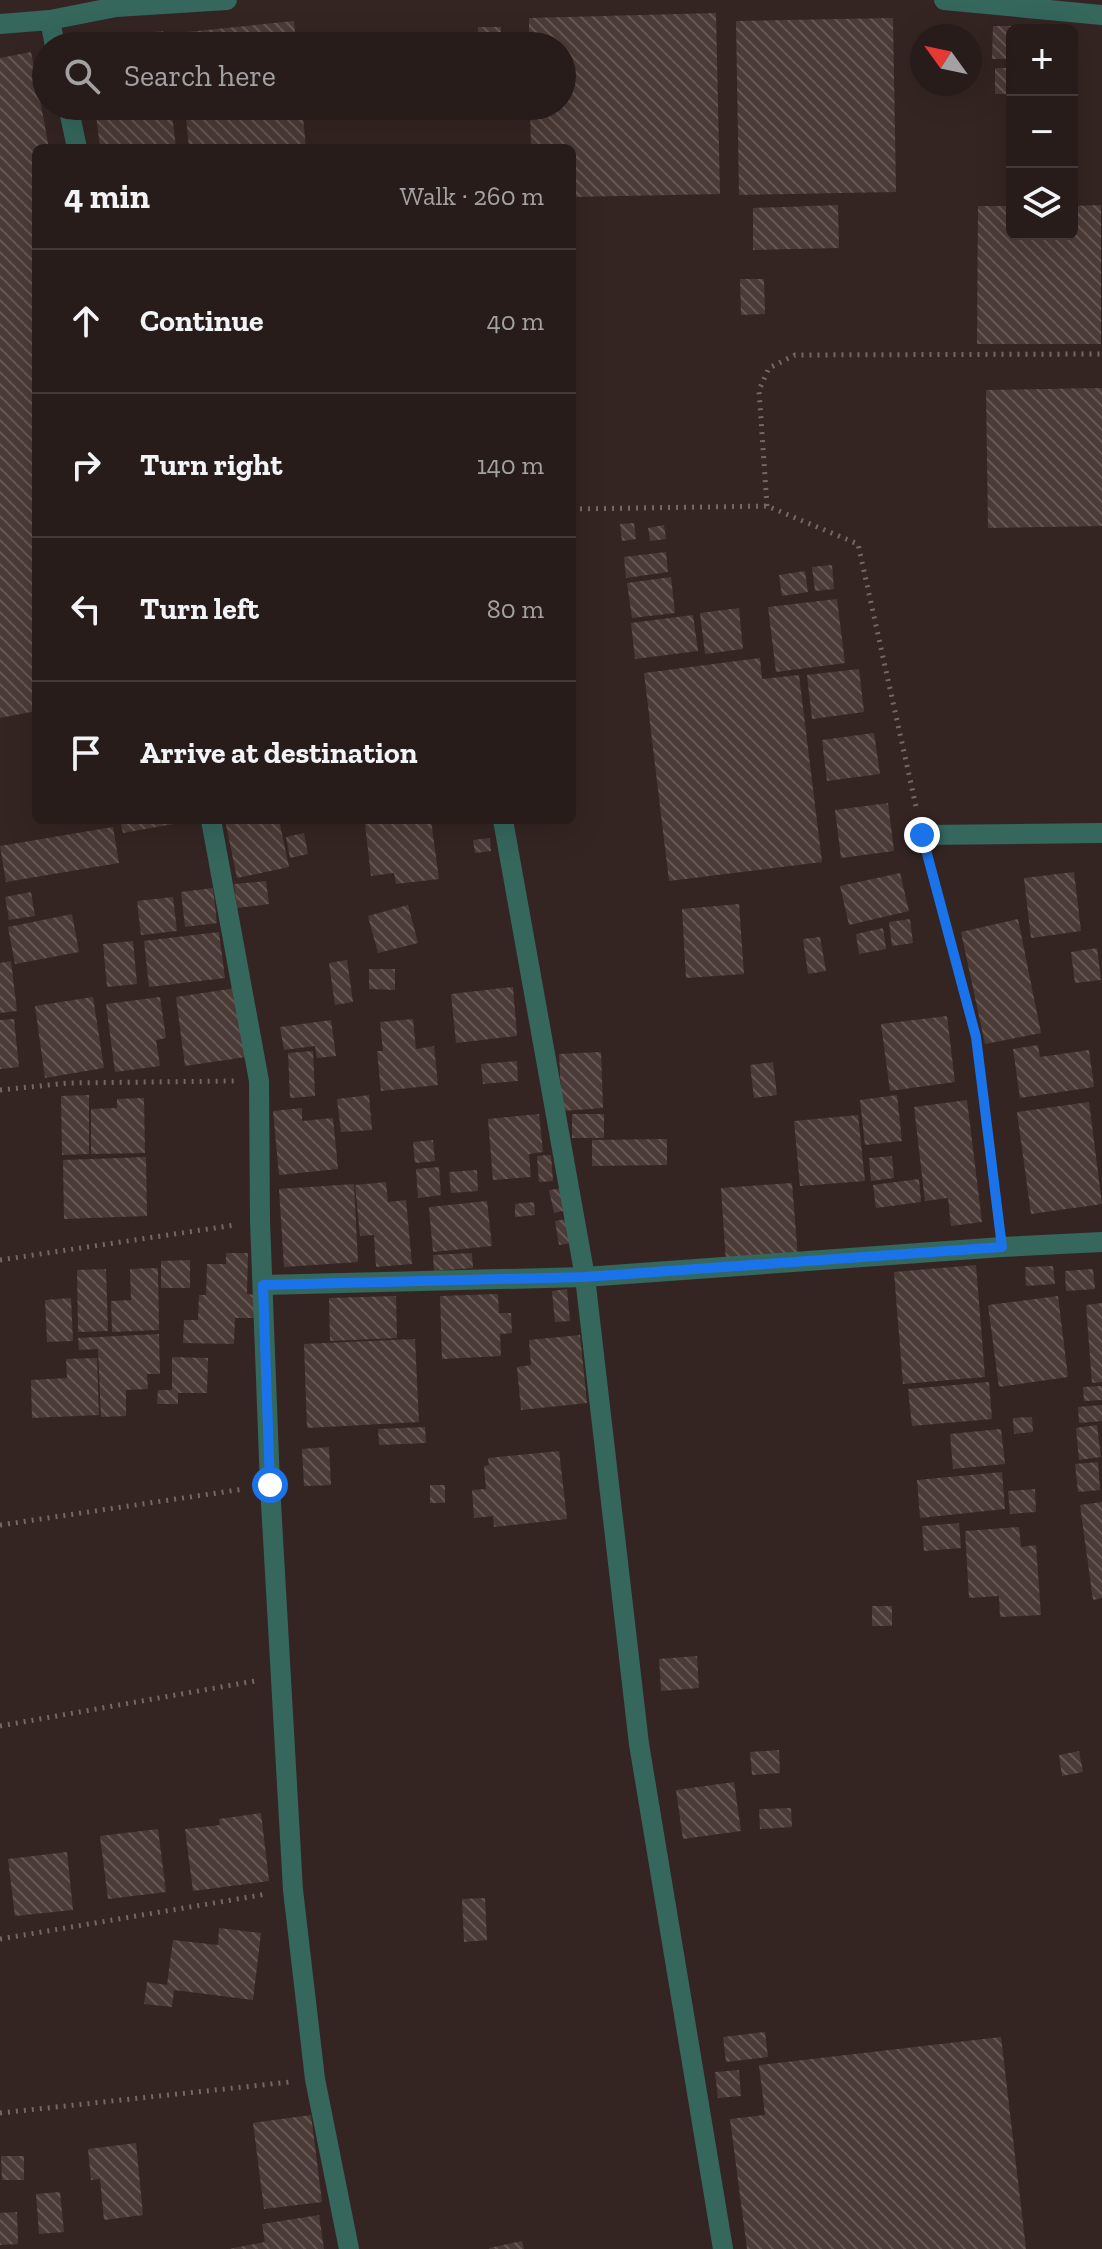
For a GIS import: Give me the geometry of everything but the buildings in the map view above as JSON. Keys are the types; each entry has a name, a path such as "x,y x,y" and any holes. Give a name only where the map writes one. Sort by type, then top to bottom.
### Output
{"street":[{"path":"0,24 50,20 116,7 227,0"},
{"path":"944,0 1102,15"},
{"path":"50,20 52,32"},
{"path":"71,120 76,144"},
{"path":"212,824 259,1081 260,1221 270,1485 293,1890 315,2079 349,2249"},
{"path":"504,824 585,1277 639,1744 723,2249"},
{"path":"922,835 1102,833"},
{"path":"263,1285 585,1277 1102,1242"}],"path":[{"path":"767,506 759,390 769,368 795,355 1102,354"},
{"path":"576,509 767,506 858,544 922,835 976,1037 1002,1247"},
{"path":"0,1090 68,1083 259,1081"},
{"path":"0,1260 260,1221"},
{"path":"0,1525 270,1485"},
{"path":"0,1726 280,1677"},
{"path":"0,1939 293,1890"},
{"path":"0,2113 315,2079"}],"route":[{"path":"270,1485 263,1285 585,1277 1002,1247 976,1037 922,835"}]}
